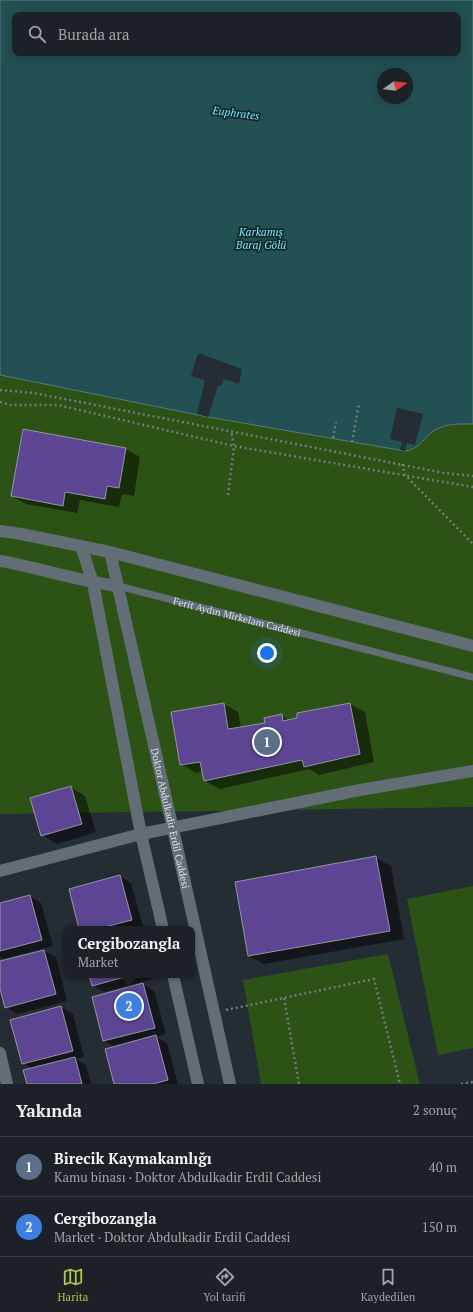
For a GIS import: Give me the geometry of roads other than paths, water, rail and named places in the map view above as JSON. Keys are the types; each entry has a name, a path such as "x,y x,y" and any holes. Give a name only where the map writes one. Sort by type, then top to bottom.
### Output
{"street":[{"path":"0,531 110,552 473,646"},
{"path":"81,546 93,583 141,834 162,926"},
{"name":"Doktor Abdulkadir Erdil Caddesi","path":"110,552 195,926"},
{"name":"Ferit Aydın Mirkelam Caddesi","path":"0,561 18,564 93,583 118,586"},
{"path":"0,871 141,834 173,829 360,790 473,771"},
{"name":"Doktor Abdulkadir Erdil Caddesi","path":"195,928 230,1084"},
{"path":"174,978 198,1084"},
{"path":"1,1059 7,1084"}],"lane":[{"name":"Ferit Aydın Mirkelam Caddesi","path":"118,586 473,677"}],"water":[{"name":"Karkamış Baraj Gölü","path":"0,0 473,0 473,424 454,424 444,426 431,433 415,448 405,451 208,417 0,375"}],"place":[{"name":"Birecik Kaymakamlığı","path":"267,742"},
{"name":"Cergibozangla","path":"129,1006"}],"water label":[{"name":"Euphrates","path":"236,113"}]}
